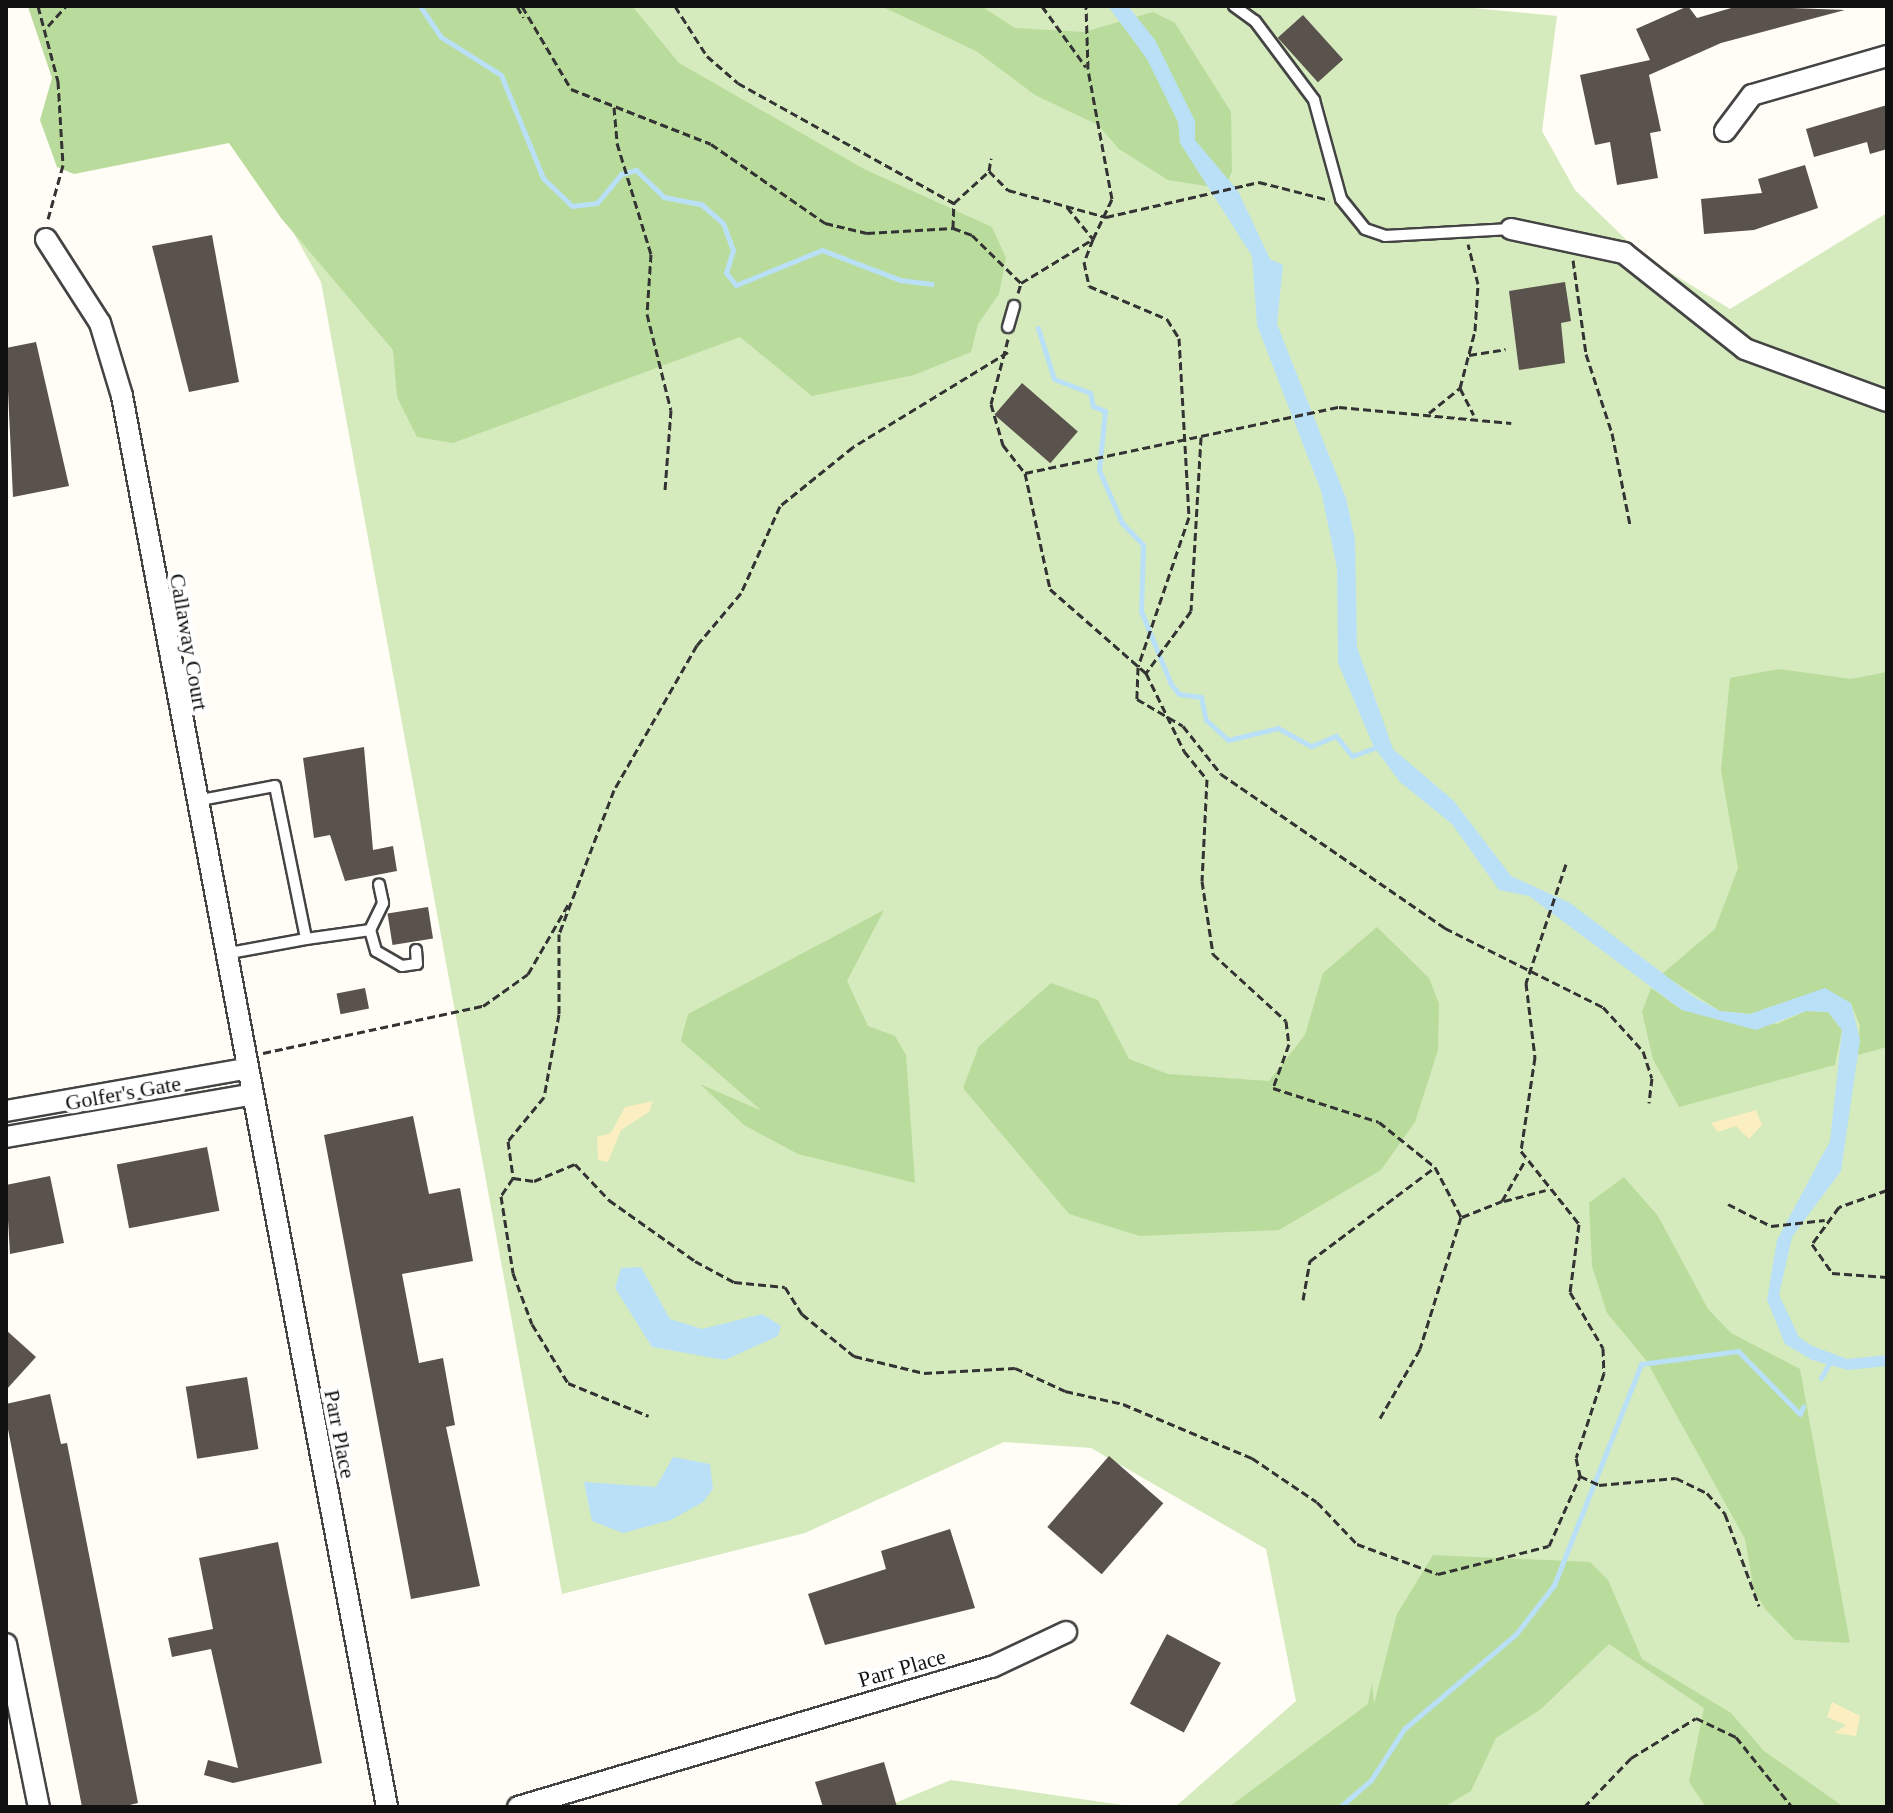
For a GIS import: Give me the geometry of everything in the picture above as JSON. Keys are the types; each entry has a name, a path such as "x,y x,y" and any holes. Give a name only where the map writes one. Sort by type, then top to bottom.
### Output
{"street":[{"path":"1725,131 1752,95 1887,56"},
{"path":"1511,229 1569,237 1624,253 1726,338 1766,360 1887,401"},
{"name":"Callaway Court","path":"46,239 100,323 122,396 242,1063"},
{"name":"Parr Place","path":"242,1063 387,1807"},
{"name":"Golfer's Gate","path":"6,1111 242,1063"},
{"name":"Golfer's Gate","path":"6,1137 249,1095"},
{"name":"Parr Place","path":"518,1807 992,1667 1066,1632"},
{"path":"6,1644 39,1807"}],"lane":[{"path":"1234,6 1255,21 1314,100 1341,199 1351,218 1385,236 1511,229"},
{"path":"1008,327 1014,306"},
{"path":"194,801 275,786 306,939"},
{"path":"379,884 383,903 370,930 376,951 390,963 417,964 416,950"},
{"path":"222,955 370,930"}],"path":[{"path":"38,6 48,26 63,165 46,239"},
{"path":"48,26 66,6"},
{"path":"520,6 525,20 571,89 711,144 825,223 867,233 953,228 972,235 1021,283"},
{"path":"675,6 707,56 738,83 954,203"},
{"path":"1042,6 1088,69"},
{"path":"1086,6 1088,69 1113,181 1106,217 1084,262 1089,286 1167,319 1179,338 1189,517 1138,667 1137,699 1165,715 1221,774 1445,928 1529,966 1603,1007 1627,1030 1652,1078 1649,1103"},
{"path":"614,106 622,158 651,254 647,314 671,410 665,490"},
{"path":"953,228 954,203 989,171 991,158"},
{"path":"989,171 1008,190 1106,217 1259,182 1310,201 1341,199"},
{"path":"1067,207 1093,239"},
{"path":"1429,413 1460,388 1479,310 1466,232"},
{"path":"1569,237 1586,354 1612,433 1630,525"},
{"path":"1014,306 1021,283 1093,239"},
{"path":"1008,327 1008,352 991,404 1003,445 1025,473 1050,589 1146,673 1165,715 1207,779 1202,881 1213,954 1286,1021 1289,1044 1273,1088 1379,1122 1435,1167 1461,1217 1420,1349 1380,1418"},
{"path":"1469,355 1506,349"},
{"path":"242,1063 483,1006 528,974 595,855 614,790 697,645 747,582 780,506 853,447 1008,352"},
{"path":"1460,388 1474,415"},
{"path":"1025,473 1079,460 1282,423 1332,409 1474,415 1511,423"},
{"path":"1146,673 1191,611 1201,437"},
{"path":"513,1178 534,1181 575,1164 609,1200 695,1261 734,1282 785,1287 802,1314 854,1356 924,1373 1015,1368 1065,1391 1123,1404 1252,1458 1317,1502 1357,1544 1438,1574 1549,1546 1580,1477 1576,1458 1604,1373 1603,1348 1570,1292 1579,1224 1546,1190 1521,1151 1535,1057 1529,966 1555,885 1566,864"},
{"path":"569,903 559,934 559,1014 544,1097 508,1141 513,1178 501,1196 513,1273 532,1324 568,1383 649,1416"},
{"path":"1502,1201 1526,1159"},
{"path":"1303,1300 1310,1261 1435,1167"},
{"path":"1461,1217 1502,1201 1546,1190"},
{"path":"1887,1190 1857,1196 1825,1220 1812,1244 1820,1264 1846,1278 1887,1277"},
{"path":"1728,1204 1771,1226 1825,1220"},
{"path":"1580,1477 1599,1485 1676,1478 1707,1493 1725,1514 1759,1606"},
{"path":"1584,1807 1631,1758 1696,1718 1736,1737 1792,1807"}],"green space":[{"path":"6,6 632,6 679,63 864,169 992,227 1006,258 999,294 978,324 971,352 914,375 812,396 740,337 453,443 417,437 397,397 393,350 281,218 229,143 74,174 57,167 40,120 52,78 28,7"},
{"path":"167,6 1452,6 1557,16 1542,131 1575,190 1642,255 1730,309 1887,213 1887,1807 1175,1807 1296,1701 1266,1549 1091,1448 1004,1442 805,1533 562,1594 321,282"},
{"path":"881,6 981,6 1015,28 1084,32 1153,12 1175,23 1231,112 1232,171 1225,189 1168,180 1119,149 1098,125 1035,95 976,51"},
{"path":"1779,669 1851,679 1887,672 1887,1047 1858,1055 1860,1026 1851,1003 1795,999 1750,1014 1720,1011 1662,974 1715,929 1738,868 1721,770 1730,678"},
{"path":"884,910 847,981 868,1026 895,1036 906,1055 915,1183 798,1154 744,1125 700,1084 762,1111 681,1041 688,1014"},
{"path":"1377,927 1429,978 1439,1004 1438,1050 1415,1122 1381,1170 1279,1230 1140,1236 1069,1214 963,1088 979,1046 1051,983 1098,1000 1129,1059 1168,1074 1269,1081 1305,1035 1323,973"},
{"path":"1651,988 1682,1010 1777,1024 1806,1011 1828,1012 1842,1030 1835,1065 1679,1107 1653,1059 1642,1012"},
{"path":"1624,1177 1658,1216 1708,1309 1731,1333 1800,1369 1850,1643 1795,1640 1766,1610 1754,1591 1745,1539 1646,1360 1607,1313 1592,1266 1589,1203"},
{"path":"1433,1555 1590,1562 1608,1580 1642,1659 1731,1713 1764,1751 1844,1807 1706,1807 1689,1782 1704,1708 1609,1644 1541,1709 1496,1738 1471,1791 1444,1807 1229,1807 1368,1704 1372,1683 1374,1704 1397,1614"},
{"path":"951,1780 1136,1807 885,1807"}],"sand":[{"path":"653,1101 649,1112 621,1130 608,1162 598,1160 597,1137 611,1133 625,1107"},
{"path":"1756,1110 1762,1125 1749,1139 1736,1126 1718,1132 1711,1123"},
{"path":"1832,1702 1860,1716 1856,1736 1834,1733 1846,1725 1827,1717"}],"water":[{"path":"1108,6 1128,6 1155,40 1195,121 1195,140 1238,191 1270,259 1283,265 1277,324 1346,498 1355,539 1357,647 1393,749 1454,801 1511,876 1570,903 1694,997 1720,1011 1750,1014 1825,988 1851,1003 1860,1040 1841,1171 1792,1237 1779,1295 1799,1337 1812,1346 1847,1359 1887,1355 1887,1366 1848,1370 1812,1360 1785,1344 1767,1300 1777,1240 1830,1141 1842,1030 1828,1012 1806,1011 1756,1030 1682,1010 1529,896 1499,890 1452,824 1400,782 1374,747 1338,663 1337,568 1321,491 1257,325 1252,256 1180,143 1178,122 1147,59"},
{"path":"641,1267 670,1319 702,1329 762,1314 781,1326 778,1336 725,1360 652,1347 615,1288 621,1268"},
{"path":"673,1457 710,1464 713,1489 703,1502 671,1520 623,1533 592,1521 584,1482 656,1487"}],"building":[{"path":"1688,6 1697,18 1738,6 1845,10 1721,43 1649,75 1661,131 1650,133 1658,178 1617,185 1610,142 1595,145 1580,75 1650,60 1636,29"},
{"path":"1303,15 1343,60 1318,82 1278,38"},
{"path":"1887,105 1887,149 1870,154 1867,142 1814,157 1806,129"},
{"path":"1805,165 1818,208 1754,230 1704,234 1701,199 1762,193 1758,179"},
{"path":"212,235 239,382 189,392 152,246"},
{"path":"1565,282 1571,321 1561,323 1565,363 1519,370 1509,291"},
{"path":"36,342 69,486 13,497 6,348"},
{"path":"1022,383 1078,432 1050,463 994,415"},
{"path":"364,747 373,850 393,846 397,871 345,881 330,835 314,838 303,758"},
{"path":"428,907 433,939 393,945 388,913"},
{"path":"365,988 369,1009 341,1014 337,994"},
{"path":"413,1116 429,1194 460,1188 473,1261 402,1274 419,1363 443,1358 455,1425 446,1427 480,1586 411,1599 324,1135"},
{"path":"207,1147 219,1211 129,1228 117,1165"},
{"path":"50,1176 64,1243 10,1254 6,1185"},
{"path":"6,1330 36,1357 6,1390"},
{"path":"247,1377 258,1449 197,1459 186,1387"},
{"path":"50,1394 61,1444 67,1443 138,1803 121,1807 82,1807 6,1419 6,1404"},
{"path":"1109,1456 1163,1503 1102,1574 1047,1527"},
{"path":"950,1529 975,1608 825,1645 808,1594 886,1569 881,1551"},
{"path":"278,1542 322,1763 233,1783 204,1775 208,1760 238,1768 211,1649 172,1657 168,1638 213,1629 199,1558"},
{"path":"1167,1634 1221,1663 1184,1732 1130,1704"},
{"path":"884,1762 897,1807 823,1807 815,1782"}],"waterway":[{"path":"420,6 441,37 501,75 543,178 572,206 597,203 621,174 636,170 664,197 701,204 723,223 733,250 726,273 736,285 822,250 900,280 932,284"},
{"path":"1038,328 1054,379 1090,393 1093,406 1105,411 1099,470 1122,523 1143,545 1141,611 1171,684 1179,694 1201,697 1206,720 1228,740 1278,728 1311,746 1336,736 1352,756 1379,746"},
{"path":"1340,1807 1371,1780 1404,1729 1516,1634 1554,1585 1641,1364 1738,1351 1800,1414 1803,1407"},
{"path":"1821,1378 1830,1362"}]}
